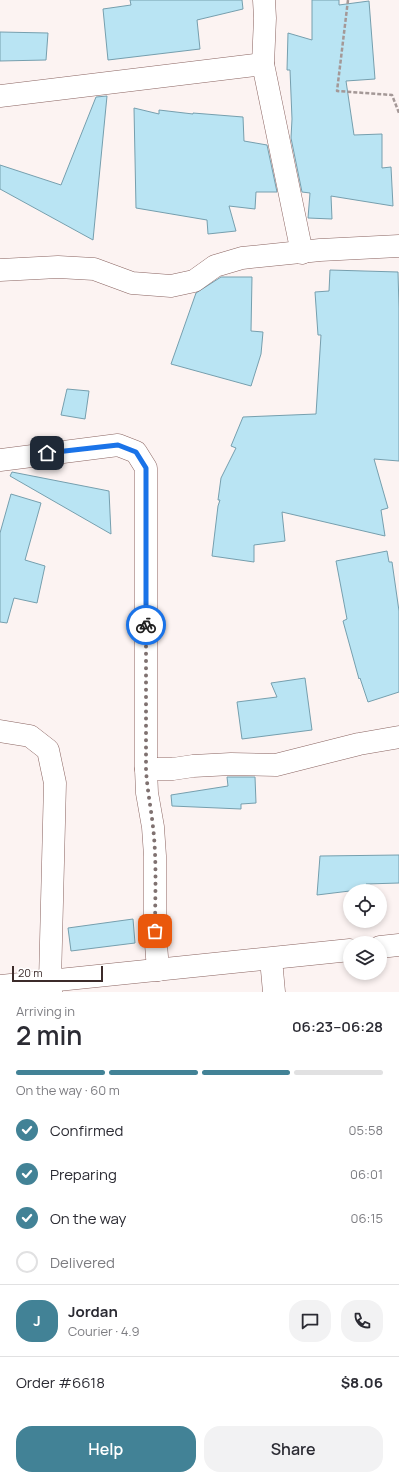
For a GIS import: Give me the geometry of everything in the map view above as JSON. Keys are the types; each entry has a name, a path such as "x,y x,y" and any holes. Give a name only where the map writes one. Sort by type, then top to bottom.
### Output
{"street":[{"path":"264,0 266,18 263,64 302,253"},
{"path":"0,96 263,64"},
{"path":"0,270 58,267 94,269 132,283 171,286 194,281 215,266 242,258 327,250 399,246"},
{"path":"0,460 118,445 136,452 146,468 146,769 147,793 153,827 155,863 155,931 158,970"},
{"path":"0,731 30,736 48,750 55,783 50,986"},
{"path":"146,769 173,769 193,766 224,765 276,765 359,744 399,737"},
{"path":"387,946 399,944"},
{"path":"0,986 50,986 158,970 343,951"},
{"path":"271,959 274,992"}],"path":[{"path":"348,0 337,92 392,95 399,113"}],"building":[{"path":"130,0 242,0 243,9 197,20 200,49 108,60 103,9 131,5"},
{"path":"312,0 339,0 339,5 369,1 375,79 346,81 354,135 382,134 382,168 391,167 393,206 331,196 332,219 308,218 310,193 302,192 291,138 292,119 290,70 287,70 288,33 312,40"},
{"path":"0,32 48,33 46,60 0,61"},
{"path":"107,96 93,240 0,189 0,165 61,185 96,97"},
{"path":"134,108 159,114 159,110 243,117 244,141 267,145 277,192 256,192 255,209 229,206 236,231 208,234 207,220 136,208"},
{"path":"330,270 398,272 399,461 374,459 388,508 381,510 385,536 282,512 285,541 254,545 254,562 212,556 220,500 218,500 221,478 236,448 231,446 243,417 316,414 321,335 318,335 315,292 329,291"},
{"path":"221,277 252,277 251,331 263,332 261,354 251,386 171,364 196,293"},
{"path":"67,389 89,391 85,419 61,415"},
{"path":"12,472 109,491 111,534 10,476"},
{"path":"11,494 41,503 25,560 45,566 37,603 14,598 7,623 0,622 0,533"},
{"path":"387,551 389,562 392,562 399,611 399,692 368,702 360,678 359,679 343,621 347,619 336,561"},
{"path":"305,678 312,730 242,739 237,702 277,697 271,683"},
{"path":"227,777 255,777 256,803 241,804 241,809 172,806 171,795 228,786"},
{"path":"399,855 399,883 343,884 343,892 317,895 320,856"},
{"path":"133,919 135,943 71,951 68,928"}],"way so far":[{"path":"146,625 146,769 147,793 153,827 155,856 155,931"}],"route":[{"path":"47,453 118,445 136,452 146,468 146,625"}]}
